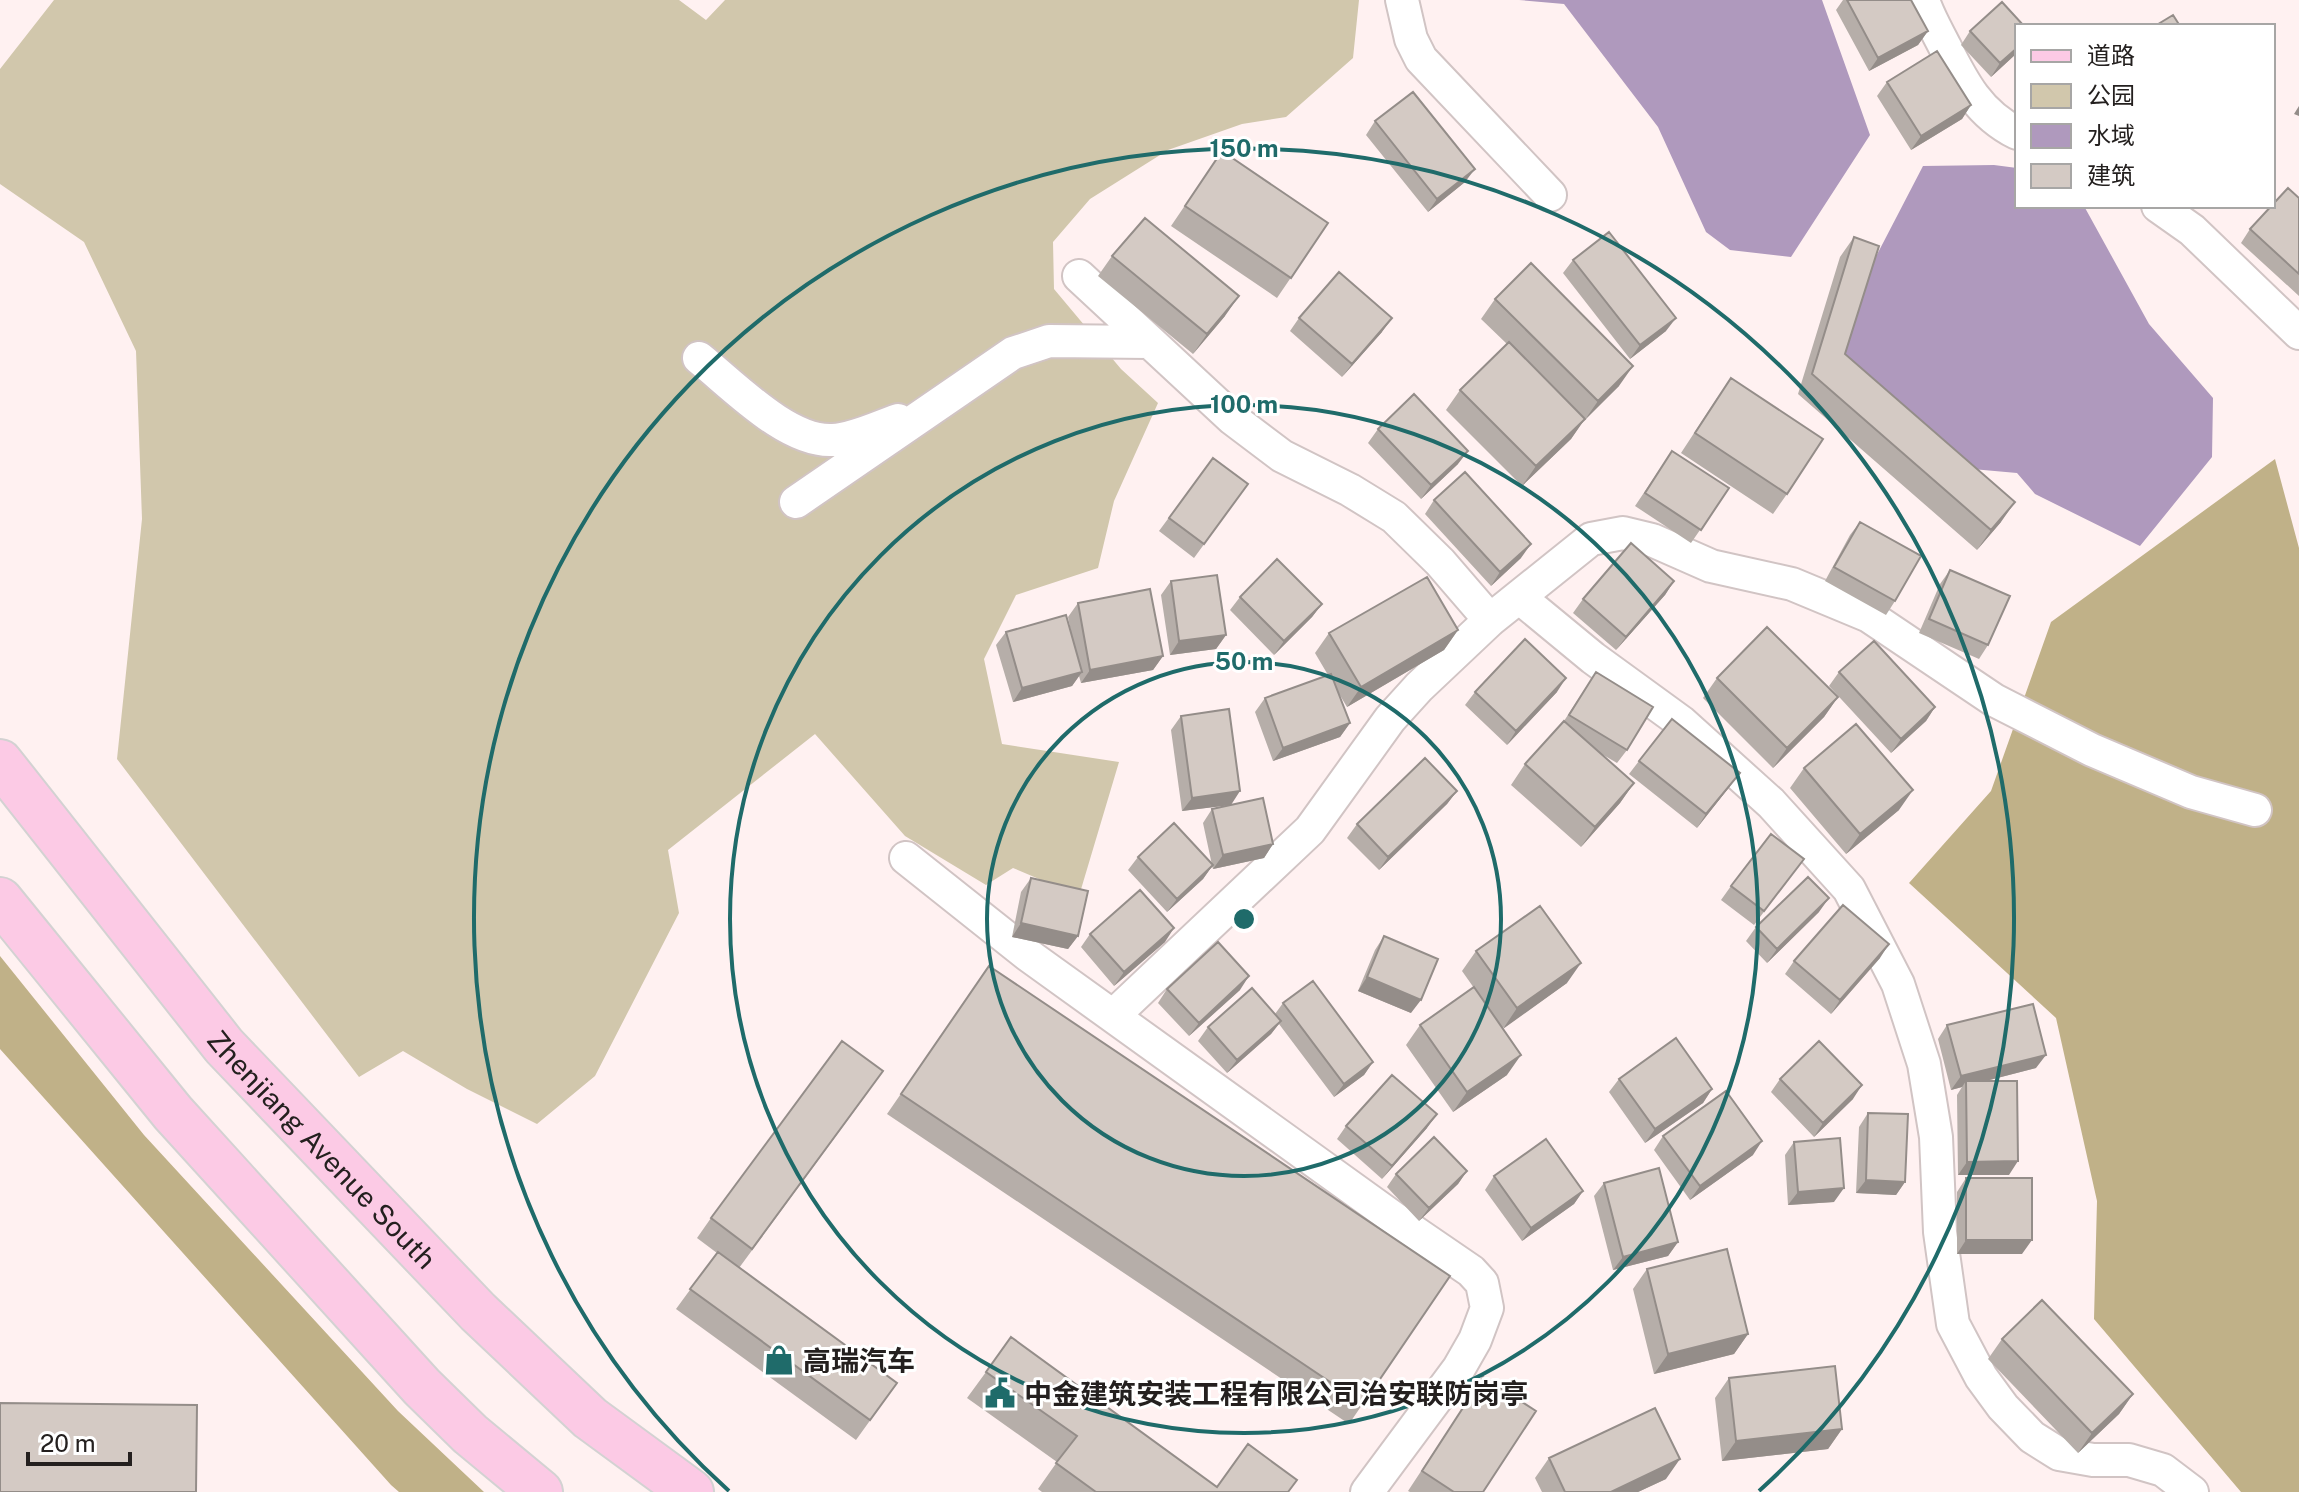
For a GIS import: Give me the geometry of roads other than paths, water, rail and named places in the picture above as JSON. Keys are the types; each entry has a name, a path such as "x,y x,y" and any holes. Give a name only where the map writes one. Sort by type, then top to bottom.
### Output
{"main road":[{"name":"Zhenjiang Avenue South","path":"0,762 224,1046 478,1312 590,1418 691,1492"},
{"path":"0,900 173,1113 422,1387 470,1434 540,1492"}],"street":[{"path":"1402,0 1411,39 1421,59 1550,195"},
{"path":"1923,0 1966,91 1982,109 2015,132"},
{"path":"2161,208 2192,230 2299,333"},
{"path":"1079,276 1233,419 1282,456 1350,490 1394,517 1440,562 1490,620"},
{"path":"796,502 1013,353 1049,341 1150,342"},
{"path":"699,358 787,428 806,438 835,440 934,409"},
{"path":"1114,1015 1310,830 1390,719 1419,687 1490,620 1591,539 1623,533 1652,540 1711,566 1792,584 1869,616 1994,700 2092,750 2191,792 2255,810"},
{"path":"1519,597 1593,658 1681,722 1771,803 1849,889 1898,984 1924,1064 1936,1137 1940,1232 1953,1324 1981,1377 2003,1407 2032,1437 2059,1454 2093,1460 2129,1460 2163,1470 2192,1492"},
{"path":"906,858 1028,955 1395,1219 1455,1258 1482,1283 1487,1308 1475,1340 1459,1368 1367,1492"}],"water":[{"path":"1519,0 1822,0 1870,135 1791,257 1730,250 1706,232 1658,127 1564,4"},
{"path":"1923,166 2015,168 2015,208 2085,208 2149,324 2213,398 2212,457 2140,546 2035,494 2017,473 1961,468 1841,351 1869,270"}],"place":[{"name":"高瑞汽车","path":"779,1360"},
{"name":"中金建筑安装工程有限公司治安联防岗亭","path":"1000,1393"}]}
